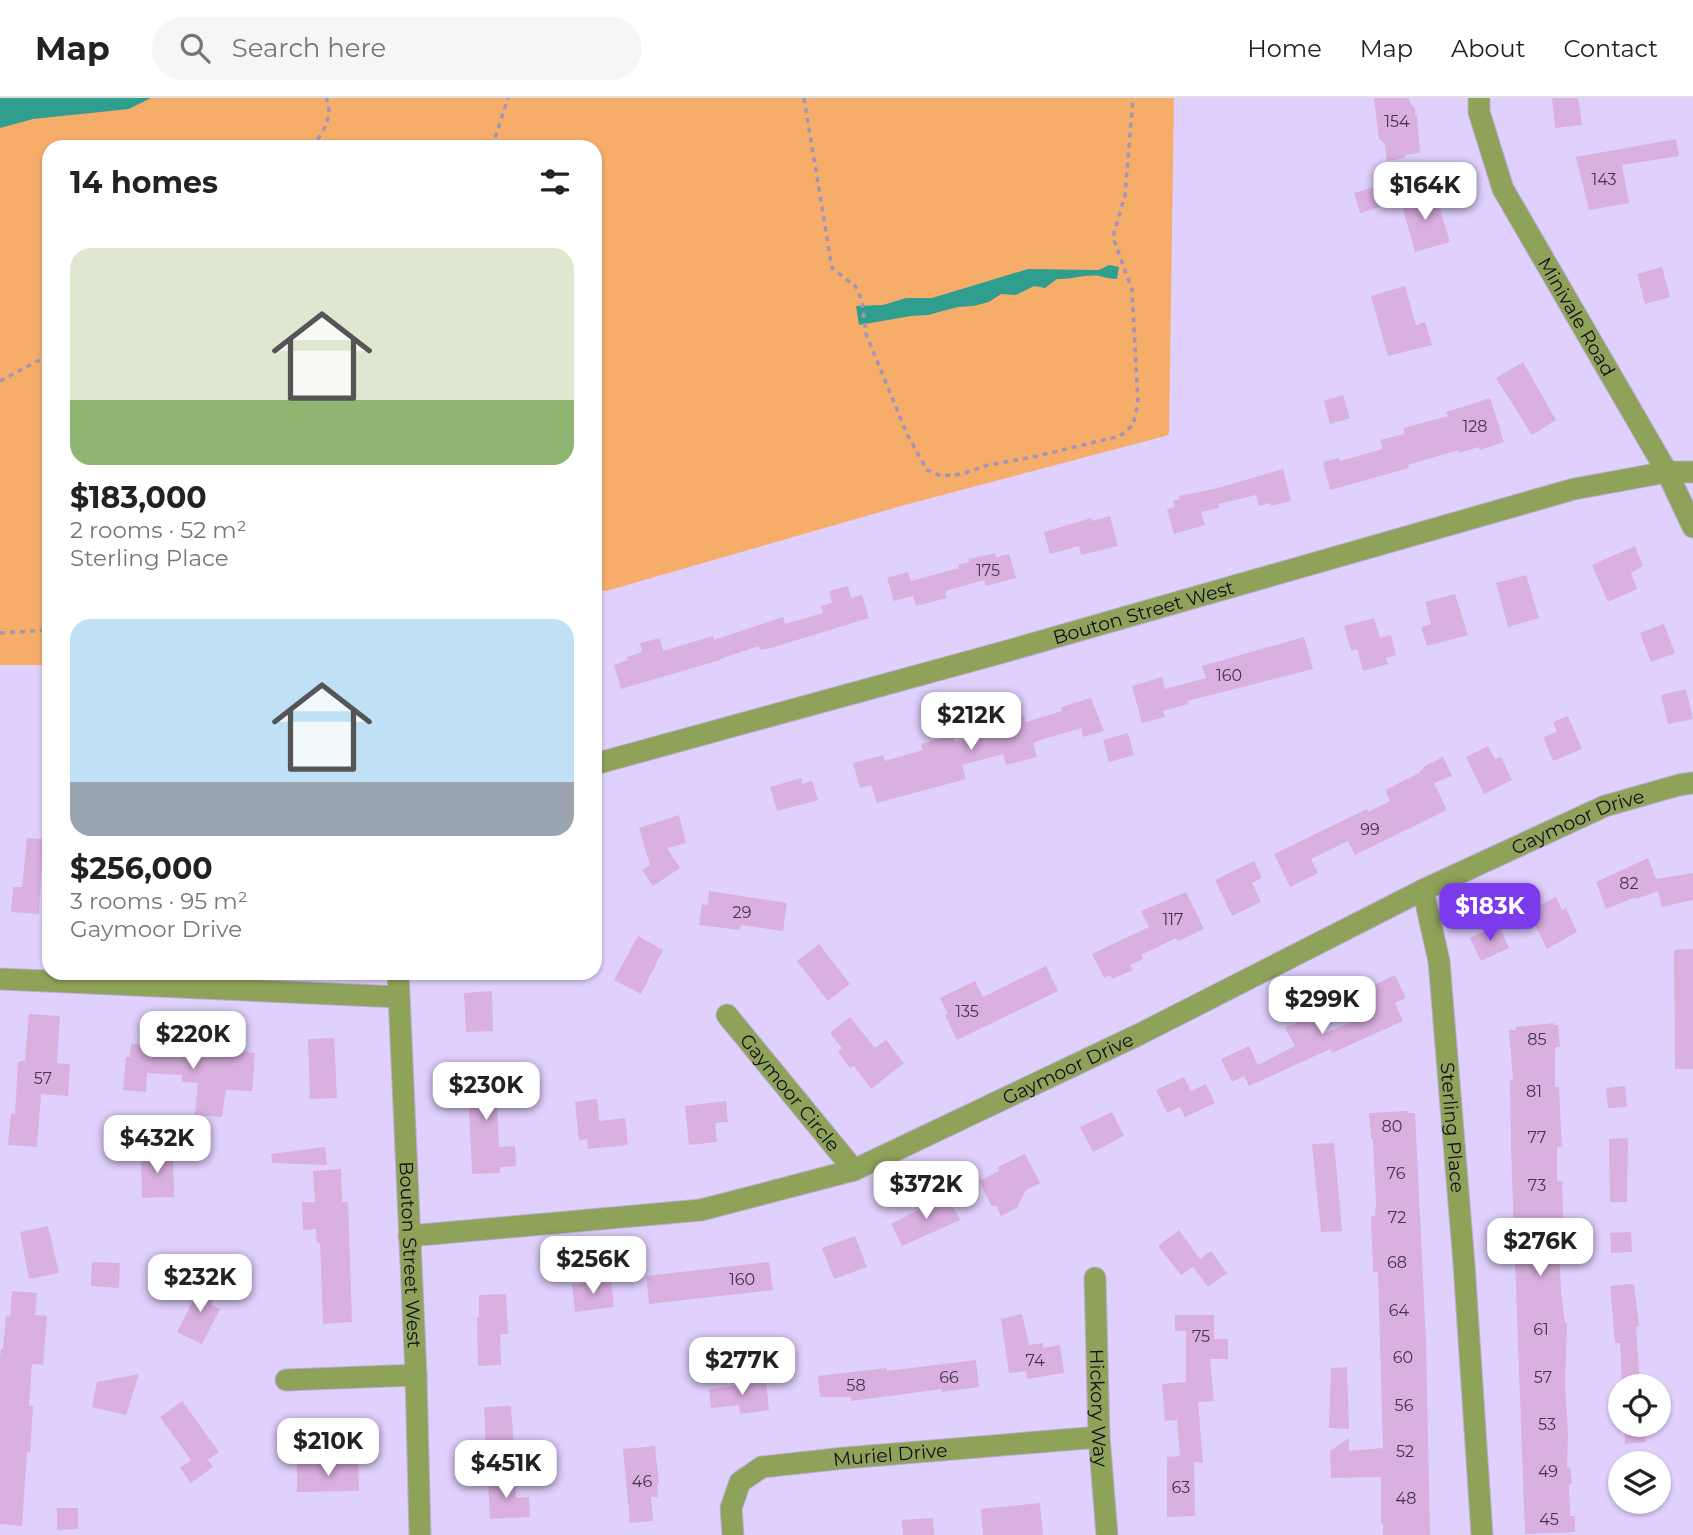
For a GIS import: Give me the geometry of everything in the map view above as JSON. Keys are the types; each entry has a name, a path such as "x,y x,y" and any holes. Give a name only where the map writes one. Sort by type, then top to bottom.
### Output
{"street":[{"name":"Minivale Road","path":"1479,98 1479,112 1503,189 1667,472 1693,527"},
{"name":"Bouton Street West","path":"602,762 1000,653 1574,489 1667,472 1693,472"},
{"name":"Gaymoor Drive","path":"409,1236 701,1210 853,1170 1140,1034 1423,890 1605,806 1693,783"},
{"name":"Sterling Place","path":"1423,890 1438,961 1464,1265 1482,1535"},
{"path":"0,979 398,998"},
{"name":"Bouton Street West","path":"398,980 416,1375 420,1535"},
{"name":"Gaymoor Circle","path":"727,1015 853,1170"},
{"name":"Hickory Way","path":"1095,1278 1099,1437 1107,1535"},
{"path":"286,1380 416,1375"},
{"name":"Muriel Drive","path":"733,1535 731,1508 740,1482 762,1467 1099,1437"}],"path":[{"path":"317,140 323,134 328,119 326,98"},
{"path":"494,140 508,98"},
{"path":"804,98 832,268 856,287 862,301 866,334 907,433 927,471 942,476 961,474 988,465 1120,436 1133,425 1138,404 1132,290 1113,237 1125,195 1133,98"},
{"path":"0,381 42,359"},
{"path":"0,633 42,630"}],"shaded area":[{"path":"0,98 1174,98 1169,435 901,506 606,591 602,590 602,140 42,140 42,665 0,665"},
{"path":"0,98 151,98 129,109 33,119 0,128"},
{"path":"1109,265 1119,267 1117,279 1094,276 1057,279 1045,288 1034,286 1016,295 1001,294 989,302 973,306 859,325 856,306 883,305 906,298 932,298 1028,269 1099,270"}],"building":[{"path":"1374,98 1409,98 1417,115 1420,153 1387,161 1385,144 1379,139"},
{"path":"1552,98 1578,98 1582,125 1555,128"},
{"path":"1676,139 1679,156 1622,165 1629,203 1589,210 1576,157"},
{"path":"1374,187 1380,207 1360,213 1354,193"},
{"path":"1435,193 1450,242 1415,252 1401,202"},
{"path":"1662,267 1670,297 1645,304 1637,274"},
{"path":"1405,286 1416,325 1425,322 1432,345 1388,356 1371,296"},
{"path":"1523,362 1556,420 1532,435 1496,378"},
{"path":"1343,395 1350,418 1330,424 1324,401"},
{"path":"1490,398 1504,442 1480,450 1479,447 1459,453 1459,450 1408,465 1409,468 1330,490 1323,462 1339,458 1340,461 1383,449 1380,440 1405,434 1403,428 1448,416 1446,412"},
{"path":"1283,469 1291,501 1259,506 1256,495 1218,504 1219,508 1201,512 1205,525 1174,534 1167,509 1175,507 1173,501 1180,499 1179,496"},
{"path":"1110,516 1118,546 1081,555 1079,546 1050,554 1044,532 1091,518 1092,521"},
{"path":"1635,546 1643,566 1631,573 1637,589 1608,602 1592,565"},
{"path":"995,553 996,557 1009,554 1016,578 986,586 984,580 945,591 947,598 916,606 913,596 894,601 887,578 908,572 911,581 959,568 958,565 969,562 969,559"},
{"path":"1526,575 1539,618 1508,627 1496,583"},
{"path":"848,586 851,598 862,595 869,618 771,648 760,650 759,646 621,689 614,665 642,652 640,643 660,638 663,651 713,636 714,640 783,617 785,624 823,613 821,606 832,603 829,591"},
{"path":"1455,594 1468,635 1427,646 1421,627 1431,624 1425,602"},
{"path":"1374,618 1380,638 1391,635 1396,655 1386,658 1388,664 1363,671 1357,649 1351,651 1344,626"},
{"path":"1664,624 1675,653 1651,662 1640,633"},
{"path":"1304,637 1313,669 1187,701 1188,704 1163,711 1165,717 1142,723 1132,686 1162,677 1165,689 1206,678 1202,666"},
{"path":"1686,689 1693,719 1668,724 1661,695"},
{"path":"1091,698 1104,731 1083,737 1081,728 1044,739 1033,743 1037,757 1006,765 1003,754 962,765 966,779 877,803 871,785 860,788 853,763 883,755 885,761 923,750 921,744 953,735 955,742 996,730 994,724 1024,715 1026,722 1062,711 1061,707"},
{"path":"1568,716 1582,749 1553,761 1543,737 1557,732 1553,722"},
{"path":"1128,733 1134,755 1109,762 1103,740"},
{"path":"1488,746 1495,759 1501,757 1512,780 1484,794 1466,757"},
{"path":"1443,757 1452,776 1434,783 1447,810 1355,855 1348,841 1311,859 1318,873 1290,887 1274,854 1367,809 1368,812 1390,801 1385,790"},
{"path":"801,778 802,784 812,781 818,800 777,811 770,787"},
{"path":"679,815 686,843 667,848 680,868 653,886 642,870 650,865 639,828"},
{"path":"27,838 42,839 39,914 11,912 13,887 22,887"},
{"path":"1648,858 1656,879 1693,873 1693,900 1662,907 1658,891 1606,909 1596,882"},
{"path":"1254,861 1262,878 1252,883 1261,902 1232,916 1215,880"},
{"path":"709,891 787,903 783,931 741,925 740,930 699,925 702,904 708,905"},
{"path":"1186,892 1204,929 1178,941 1176,938 1141,955 1143,959 1130,965 1133,970 1112,979 1110,975 1104,978 1092,954 1149,927 1141,911"},
{"path":"1556,897 1562,910 1566,908 1577,932 1547,949 1528,911"},
{"path":"1499,925 1509,948 1481,961 1470,938"},
{"path":"638,936 663,950 641,994 614,980"},
{"path":"819,944 850,984 828,1001 797,961"},
{"path":"1693,949 1693,1069 1675,1069 1674,950"},
{"path":"1046,966 1058,991 957,1040 940,998 975,981 983,997"},
{"path":"1395,975 1406,998 1395,1003 1403,1021 1332,1053 1330,1049 1249,1086 1244,1076 1232,1082 1221,1059 1249,1046 1258,1065 1295,1046 1285,1028 1314,1014 1323,1034 1371,1014 1360,992"},
{"path":"492,991 493,1031 466,1032 464,993"},
{"path":"29,1014 60,1016 57,1063 70,1064 68,1096 41,1094 37,1147 8,1145 11,1114 15,1114 18,1062 25,1060"},
{"path":"850,1017 875,1048 886,1040 904,1063 871,1089 854,1066 850,1068 838,1052 842,1048 830,1033"},
{"path":"1554,1023 1558,1025 1560,1047 1556,1047 1555,1051 1555,1087 1559,1087 1562,1147 1557,1147 1557,1181 1562,1181 1564,1242 1559,1242 1561,1291 1567,1323 1567,1468 1570,1467 1570,1516 1575,1516 1575,1532 1525,1534 1511,1150 1510,1080 1513,1080 1509,1030"},
{"path":"334,1038 337,1098 310,1099 308,1039"},
{"path":"131,1044 197,1045 255,1053 252,1091 226,1090 222,1117 195,1115 198,1083 182,1082 182,1075 147,1073 146,1092 123,1090 126,1057 130,1057"},
{"path":"495,1063 499,1147 515,1146 516,1166 500,1167 500,1173 472,1174 467,1065"},
{"path":"1184,1077 1191,1091 1206,1084 1215,1103 1185,1117 1180,1107 1167,1113 1156,1090"},
{"path":"1625,1086 1627,1107 1608,1108 1606,1088"},
{"path":"597,1099 599,1121 625,1118 628,1145 588,1149 587,1139 579,1140 575,1102"},
{"path":"726,1101 728,1122 715,1123 717,1142 689,1145 685,1106"},
{"path":"1112,1112 1124,1136 1093,1152 1080,1127"},
{"path":"1369,1113 1415,1113 1426,1340 1430,1535 1383,1535 1381,1477 1331,1478 1330,1451 1349,1438 1349,1451 1383,1448 1378,1272 1373,1272 1371,1216 1375,1216 1376,1204"},
{"path":"1628,1138 1627,1202 1610,1202 1609,1139"},
{"path":"1334,1143 1342,1231 1321,1232 1312,1144"},
{"path":"325,1147 327,1165 272,1163 271,1154"},
{"path":"173,1152 174,1197 142,1198 141,1153"},
{"path":"1025,1154 1040,1183 1026,1190 1017,1208 1001,1216 996,1205 992,1207 979,1181 999,1171 998,1167"},
{"path":"341,1169 342,1202 348,1202 352,1322 323,1324 320,1243 317,1243 316,1229 303,1230 302,1202 315,1202 313,1171"},
{"path":"947,1195 960,1220 902,1246 891,1224"},
{"path":"48,1226 59,1273 29,1279 20,1232"},
{"path":"1179,1230 1200,1259 1211,1251 1227,1273 1208,1287 1193,1267 1181,1275 1158,1246"},
{"path":"1631,1232 1632,1252 1611,1253 1610,1233"},
{"path":"855,1236 867,1267 834,1279 822,1248"},
{"path":"92,1262 120,1263 119,1288 91,1286"},
{"path":"769,1262 773,1290 649,1304 646,1276"},
{"path":"611,1280 614,1307 575,1312 572,1284"},
{"path":"203,1281 219,1289 211,1305 220,1309 202,1344 177,1332"},
{"path":"1634,1285 1639,1326 1636,1327 1639,1374 1621,1374 1620,1343 1615,1343 1610,1286"},
{"path":"12,1291 37,1293 35,1315 47,1316 43,1365 32,1364 29,1406 33,1406 22,1526 0,1524 0,1357 6,1316 10,1317"},
{"path":"506,1294 508,1334 500,1334 501,1365 478,1366 479,1295"},
{"path":"1022,1314 1029,1345 1043,1343 1043,1348 1060,1345 1064,1373 1027,1379 1026,1371 1009,1373 1001,1319"},
{"path":"1175,1315 1214,1315 1214,1339 1228,1339 1228,1359 1210,1359 1214,1401 1198,1402 1203,1463 1194,1462 1195,1516 1167,1517 1167,1457 1180,1456 1177,1420 1165,1421 1162,1384 1186,1382 1186,1331 1175,1331"},
{"path":"976,1360 979,1387 851,1401 851,1397 820,1397 818,1376"},
{"path":"1347,1367 1349,1429 1329,1428 1331,1368"},
{"path":"139,1374 126,1415 92,1407 97,1382"},
{"path":"766,1382 769,1410 740,1414 739,1405 711,1408 709,1389"},
{"path":"182,1401 219,1452 208,1460 213,1467 191,1483 180,1468 191,1460 160,1417"},
{"path":"511,1406 514,1446 486,1447 484,1407"},
{"path":"1625,1437 1646,1437 1646,1442 1625,1444"},
{"path":"655,1446 659,1483 658,1497 651,1497 653,1521 630,1523 623,1449"},
{"path":"358,1463 359,1491 297,1492 297,1464"},
{"path":"515,1477 516,1498 529,1497 530,1517 490,1519 488,1478"},
{"path":"1040,1503 1043,1535 983,1535 981,1509"},
{"path":"57,1508 78,1508 78,1529 57,1530"},
{"path":"933,1518 934,1535 903,1535 902,1520"}]}
